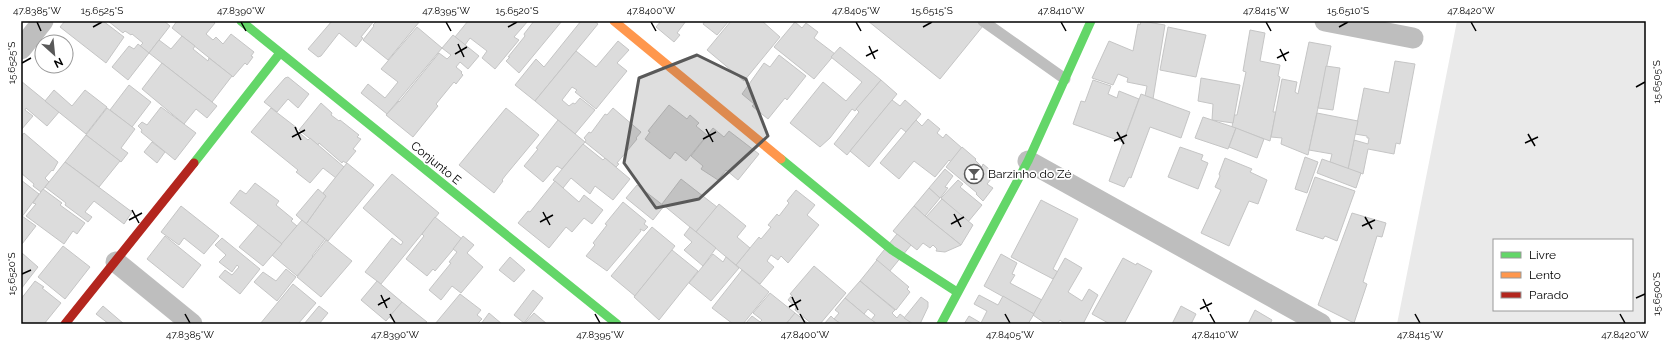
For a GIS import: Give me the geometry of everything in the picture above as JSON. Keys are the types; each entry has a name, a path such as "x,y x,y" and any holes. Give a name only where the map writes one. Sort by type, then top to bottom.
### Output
{"street":[{"path":"21,49 43,21"},
{"name":"Conjunto E","path":"241,21 616,324"},
{"path":"614,21 892,250 957,292"},
{"path":"941,324 1028,161 1091,21"},
{"path":"1325,21 1413,38"},
{"path":"65,324 116,262 280,53"},
{"path":"1028,161 1321,324"},
{"path":"116,262 192,324"}],"lane":[{"path":"983,21 1065,79"}],"highlighted area":[{"path":"697,55 746,79 768,136 699,199 656,208 624,163 639,78"}],"shaded area":[{"path":"1457,21 1646,21 1646,324 1397,324"}],"building":[{"path":"65,21 103,21 124,37 106,63 74,38 74,34 69,34 60,27"},
{"path":"108,21 164,21 170,26 149,53 140,46 143,43 132,34 131,35 125,31 123,33"},
{"path":"177,21 213,21 215,23 206,34 213,40 216,37 223,44 231,34 254,52 251,56 253,57 247,65 245,63 233,77 172,28"},
{"path":"332,21 374,21 361,37 363,38 356,47 339,33 321,56 318,57 308,49"},
{"path":"377,21 420,21 388,60 363,40"},
{"path":"468,21 528,21 514,37 519,40 495,69 482,58 487,51 470,38 465,45 455,37"},
{"path":"534,21 562,21 519,73 506,61 525,36 524,34"},
{"path":"581,21 594,21 598,24 535,101 515,85 536,59 544,67"},
{"path":"661,21 686,21 677,33 680,35 674,42 656,27"},
{"path":"705,21 729,21 717,35 703,24"},
{"path":"731,21 762,21 780,37 744,81 707,50"},
{"path":"868,21 987,21 940,79"},
{"path":"1141,21 1165,25 1153,99 1145,96 1147,86 1127,82 1128,78 1118,74 1113,85 1092,78 1109,41 1133,51 1138,24 1140,25"},
{"path":"795,22 802,28 806,23 818,32 814,38 835,54 814,79 774,47"},
{"path":"417,27 442,48 387,114 361,93 368,84 385,98 398,82 381,69"},
{"path":"1168,27 1206,35 1196,77 1160,70"},
{"path":"1250,30 1265,33 1260,61 1280,65 1278,76 1280,77 1273,112 1276,112 1270,141 1232,127 1234,115 1237,115 1246,72 1243,71"},
{"path":"453,35 479,56 468,69 460,62 456,67 462,72 461,73 463,75 456,84 454,82 436,104 438,106 413,137 386,115 399,102 439,53 447,59 451,55 442,48"},
{"path":"182,36 195,46 193,49 208,61 209,58 232,76 212,102 149,53 159,40 171,49"},
{"path":"618,41 629,50 617,63 627,71 596,109 575,92 577,90 572,87 562,100 569,106 573,103 575,104 580,98 595,110 575,134 535,101 576,51 596,67"},
{"path":"1309,42 1331,46 1308,155 1281,144 1282,138 1271,137 1282,79 1297,82 1295,92 1298,94"},
{"path":"138,44 149,53 128,80 112,67 129,46 134,49"},
{"path":"840,47 881,80 855,111 852,109 830,138 820,147 790,123 823,82 846,101 862,82 831,57"},
{"path":"779,55 806,76 787,100 785,98 768,119 752,106 754,104 742,94 764,63 770,67"},
{"path":"1395,61 1415,64 1400,144 1396,143 1394,154 1368,149 1363,174 1348,169 1354,140 1368,144 1369,138 1367,138 1367,136 1355,134 1364,88 1389,93"},
{"path":"162,63 217,106 207,118 196,109 184,124 142,89"},
{"path":"1326,66 1340,68 1333,110 1318,108"},
{"path":"288,77 309,94 298,108 288,99 277,112 264,102 285,78"},
{"path":"1201,78 1240,85 1233,123 1212,120 1213,104 1198,101"},
{"path":"881,80 897,94 847,155 834,144 859,112 856,109"},
{"path":"1093,80 1111,86 1108,94 1117,98 1119,91 1139,99 1123,142 1073,124 1081,101 1085,102"},
{"path":"21,81 59,112 47,126 26,108 25,110 33,116 21,130"},
{"path":"129,85 151,102 132,127 110,110"},
{"path":"54,90 72,106 85,90 107,107 86,134 45,101"},
{"path":"1141,94 1190,112 1181,138 1150,127 1131,178 1129,177 1124,187 1109,181"},
{"path":"892,100 900,106 905,100 921,114 906,132 901,128 869,167 850,151"},
{"path":"321,103 332,113 331,115 359,135 357,137 361,139 353,149 356,151 346,163 343,161 342,163 319,143 318,145 299,130"},
{"path":"669,105 687,119 690,115 699,123 696,126 707,135 686,161 675,152 670,159 645,139 650,132 648,131"},
{"path":"161,107 196,133 175,160 141,132 142,130 138,126 142,122 147,125"},
{"path":"107,108 135,129 121,148 128,153 121,162 86,135"},
{"path":"271,108 297,128 296,130 308,140 310,138 344,167 336,178 323,168 310,183 296,172 298,170 251,132"},
{"path":"506,108 539,135 505,176 494,193 459,165"},
{"path":"613,108 641,132 617,163 619,164 616,167 585,142 586,140 584,138 589,132 591,133 605,114 607,115"},
{"path":"1317,113 1358,121 1348,169 1330,162 1332,154 1309,150"},
{"path":"1203,117 1236,128 1228,149 1195,138"},
{"path":"928,119 940,129 937,133 943,138 946,134 962,148 951,162 949,160 935,177 914,161 899,179 880,163 916,120 922,126"},
{"path":"558,120 585,142 562,169 557,166 543,182 524,166"},
{"path":"713,128 724,137 729,131 759,154 738,180 726,170 718,180 701,169 703,166 691,156"},
{"path":"1236,128 1264,139 1257,158 1229,147"},
{"path":"24,133 58,162 53,171 52,170 45,178 49,182 41,192 21,173 21,137"},
{"path":"86,135 120,161 99,187 65,162"},
{"path":"152,142 165,152 157,163 144,152"},
{"path":"583,144 603,160 605,158 630,179 613,200 595,186 590,194 571,178 563,188 553,180"},
{"path":"962,147 976,159 975,160 982,167 983,164 995,174 987,184 993,188 983,201 976,194 977,193 946,167"},
{"path":"1180,147 1203,155 1201,160 1208,163 1198,189 1168,177"},
{"path":"1305,157 1318,162 1307,193 1295,189"},
{"path":"1225,158 1252,169 1250,172 1267,180 1258,204 1249,201 1229,246 1201,233 1221,190 1215,187"},
{"path":"1322,159 1361,173 1356,188 1317,173"},
{"path":"65,162 132,212 124,224 94,201 85,212 92,217 88,222 65,205 66,203 45,187"},
{"path":"347,163 374,185 328,241 306,224 326,196 323,193"},
{"path":"945,169 953,176 945,187 948,188 940,198 929,188"},
{"path":"392,174 439,213 381,284 365,272 392,238 401,245 403,242 363,208"},
{"path":"1315,177 1355,191 1337,241 1325,236 1323,239 1296,230"},
{"path":"681,179 717,207 696,232 662,204"},
{"path":"21,180 39,194 21,218"},
{"path":"958,180 963,184 960,187 982,205 968,222 941,198"},
{"path":"555,181 579,202 584,195 603,210 592,224 584,218 572,232 566,227 549,248 518,223 528,211 530,212"},
{"path":"255,183 279,201 276,205 293,219 291,221 297,226 282,244 230,203 240,190 246,194"},
{"path":"637,185 664,206 653,220 626,198"},
{"path":"929,188 940,198 925,216 914,206"},
{"path":"43,189 62,203 60,205 85,223 77,234 73,231 64,244 26,216 36,204 33,203"},
{"path":"318,189 326,196 306,224 296,215"},
{"path":"796,190 815,205 807,215 819,225 788,263 781,256 778,260 771,255 767,261 774,267 760,284 736,265 759,237 761,239 771,227 768,225 777,214 779,216 789,203 787,201"},
{"path":"942,199 973,225 961,245 926,217"},
{"path":"1041,200 1078,219 1053,269 1058,272 1053,279 1011,257"},
{"path":"623,202 646,221 644,224 648,227 644,231 640,229 641,231 607,271 586,256 595,245 593,243 607,225 605,224"},
{"path":"719,204 746,226 737,237 750,248 736,265 696,232"},
{"path":"181,206 219,236 204,254 184,238 179,245 161,232"},
{"path":"914,206 961,245 945,252 936,251 937,249 933,245 930,248 923,243 917,250 893,231"},
{"path":"1352,213 1386,223 1382,237 1377,236 1363,282 1367,284 1354,323 1318,305"},
{"path":"22,216 36,226 22,244 21,218"},
{"path":"435,217 462,239 435,271 433,269 427,276 406,259 424,236 422,234"},
{"path":"302,220 325,239 312,256 313,257 297,276 272,255"},
{"path":"258,225 282,244 263,266 239,247"},
{"path":"652,227 675,246 635,296 611,276"},
{"path":"690,227 716,248 703,266 684,250 692,242 684,235"},
{"path":"897,234 911,245 889,272 876,260"},
{"path":"165,236 201,265 183,288 147,259"},
{"path":"463,236 474,245 467,253 483,267 461,293 452,286 441,300 429,290 451,263 449,262 457,252 453,249"},
{"path":"222,238 260,269 240,294 219,277 225,270 232,275 239,267 237,265 232,272 219,262 226,255 215,245"},
{"path":"326,240 352,261 321,297 297,277"},
{"path":"63,246 90,267 65,299 38,277"},
{"path":"672,250 698,271 659,320 634,297"},
{"path":"22,253 38,267 21,289 21,254"},
{"path":"713,254 723,262 726,257 739,268 711,301 689,283"},
{"path":"1001,254 1017,263 1012,274 1015,275 1010,283 1042,300 1034,314 984,286"},
{"path":"510,257 525,270 514,282 499,270"},
{"path":"1065,258 1082,268 1068,292 1082,301 1089,289 1098,295 1083,324 1065,324 1060,320 1057,324 1046,324 1033,315"},
{"path":"1123,258 1152,271 1124,324 1110,324 1092,314"},
{"path":"877,260 909,287 907,289 910,292 896,310 860,281"},
{"path":"814,266 846,293 820,324 812,324 795,310 796,307 788,300 792,295 790,294"},
{"path":"286,269 296,277 277,301 254,282 263,272 276,281"},
{"path":"742,270 769,292 743,324 733,324 712,308"},
{"path":"35,281 44,287 42,288 61,303 44,324 21,324 21,299"},
{"path":"377,281 402,302 386,321 361,300"},
{"path":"860,281 895,310 892,313 897,318 900,314 913,324 877,324 871,320 875,315 868,309 864,314 845,298"},
{"path":"293,284 316,303 298,324 260,324"},
{"path":"533,290 543,298 524,323 514,315"},
{"path":"770,293 795,313 786,324 745,324 752,316 760,322 762,320 753,313"},
{"path":"460,294 481,310 477,315 482,319 477,324 435,324"},
{"path":"979,295 998,305 1003,296 1034,314 1028,324 964,324 969,316 981,323 987,311 974,304"},
{"path":"921,297 928,302 928,307 920,324 913,324 904,318"},
{"path":"845,298 877,324 841,324 834,319 839,313 835,310"},
{"path":"402,302 427,322 425,324 398,324 389,317"},
{"path":"103,306 124,324 109,324 96,314"},
{"path":"319,306 328,313 319,324 304,324"},
{"path":"1181,306 1196,314 1191,324 1172,324"},
{"path":"1255,310 1272,320 1270,324 1248,324"},
{"path":"489,313 502,324 481,324"},
{"path":"534,313 547,324 524,324"},
{"path":"795,313 809,324 786,324"},
{"path":"831,316 834,319 841,324 824,324"}],"traffic: fast":[{"path":"241,21 617,324"},
{"path":"941,324 1028,161 1091,21"},
{"path":"194,163 280,53"},
{"path":"781,159 892,250 957,292"}],"traffic: slow":[{"path":"614,21 781,159"}],"traffic: jam":[{"path":"65,324 194,163"}],"place":[{"name":"Barzinho do Zé","path":"974,174"}]}
